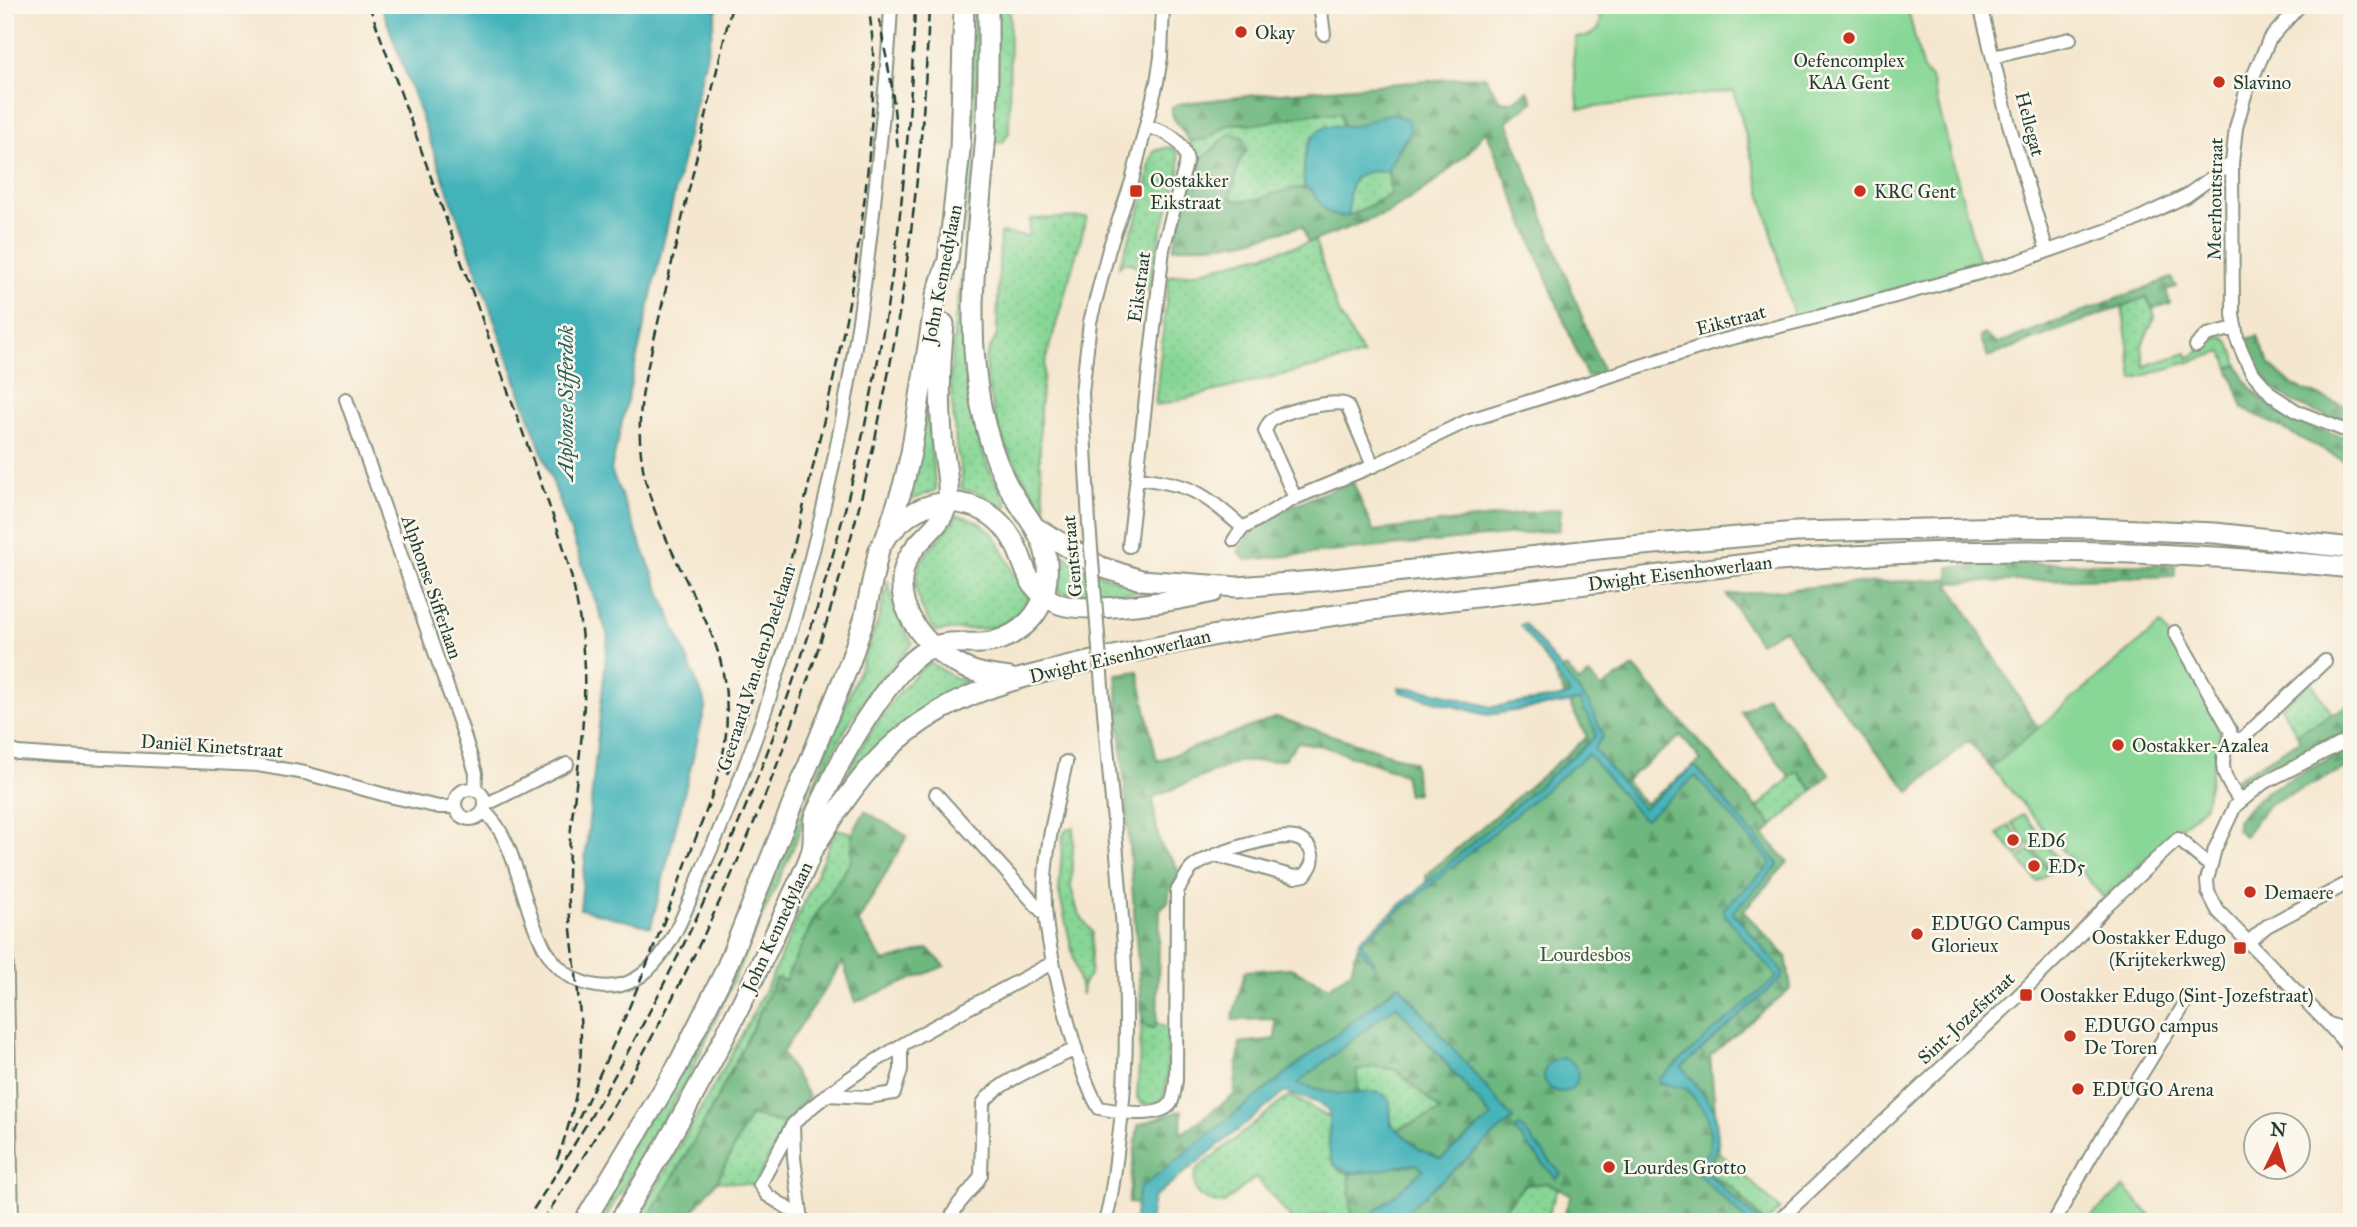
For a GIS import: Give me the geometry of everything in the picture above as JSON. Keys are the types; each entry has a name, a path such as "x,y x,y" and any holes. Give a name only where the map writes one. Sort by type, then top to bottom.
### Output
{"highway":[{"name":"John Kennedylaan","path":"584,1222 677,1067 725,971 850,662 864,620 879,549 886,537 911,453 936,296 948,260 960,150 964,5"},
{"name":"John Kennedylaan","path":"619,1222 696,1093 766,955 812,851 814,818 844,755 882,696 912,661 933,647 948,642 992,642 1006,637 1033,617 1044,596 1048,563 1038,530 1005,480 989,439 975,376 973,311 978,213 986,132 988,5"},
{"name":"Dwight Eisenhowerlaan","path":"948,260 948,300 939,371 940,415 948,478 947,502 943,516 908,558 902,587 910,615 933,647 956,663 978,673 1017,679"},
{"name":"John Kennedylaan","path":"886,537 905,518 918,510 947,502"},
{"path":"947,502 969,505 994,515 1013,539 1028,579 1044,596 1060,604 1088,607 1180,600 1237,587"},
{"name":"Dwight Eisenhowerlaan","path":"1237,587 1315,581 1607,548 1796,532 2013,527 2216,533 2352,548"},
{"name":"John Kennedylaan","path":"1038,530 1101,567 1141,580 1237,587"},
{"path":"2216,533 2258,531 2352,534"},
{"name":"Dwight Eisenhowerlaan","path":"812,851 850,790 866,770 892,745 942,710 992,687 1017,679 1242,629 1377,609 1763,562 1924,552 2094,550 2213,556 2352,568"},
{"path":"2213,556 2248,566 2352,579"}],"street":[{"name":"Geeraard Van den Daelelaan","path":"485,808 502,837 542,944 564,973 586,984 608,987 637,979 658,961 677,926 730,805 792,634 806,583 864,299 891,5"},
{"name":"Gentstraat","path":"1107,1218 1122,1112 1126,1037 1125,976 1089,523 1082,393 1090,322 1109,249 1147,127 1161,57 1163,5"},
{"path":"1320,5 1324,34"},
{"name":"Hellegat","path":"1980,5 2009,124 2047,251"},
{"name":"Meerhoutstraat","path":"2301,5 2269,40 2245,95 2236,128 2232,163 2235,328 2251,371 2272,395 2298,412 2352,433"},
{"path":"1993,57 2070,39"},
{"name":"Eikstraat","path":"1129,546 1163,249 1187,160 1185,149 1176,139 1158,129 1147,127"},
{"name":"Eikstraat","path":"1234,540 1243,528 1295,498 1373,466 1467,421 1720,341 2008,265 2131,222 2186,196 2232,163"},
{"path":"2196,346 2207,335 2235,328"},
{"name":"Alphonse Sifferlaan","path":"346,399 462,729 476,773 475,790"},
{"path":"1295,498 1265,431 1271,420 1282,415 1325,403 1340,402 1347,405 1373,466"},
{"path":"1137,478 1188,487 1217,505 1243,528"},
{"path":"2175,632 2226,721 2232,740 2222,761 2225,778 2240,801"},
{"path":"2232,740 2242,737 2325,661"},
{"path":"2352,738 2262,784 2240,801 2231,813 2209,865 2207,880 2211,902 2226,920 2329,1024 2352,1051"},
{"name":"Daniël Kinetstraat","path":"5,749 62,757 258,765 305,773 401,799 439,807 455,807"},
{"path":"1066,762 1048,848 1045,916 1052,963 1076,1049 1091,1095 1099,1108 1154,1113 1165,1109 1171,1102 1176,1080 1177,891 1191,869 1214,855 1279,837 1297,838 1310,847 1313,859 1305,875 1295,877 1214,855"},
{"path":"485,808 483,796 475,790 460,792 457,796 455,807 460,816 469,820 478,818 485,808 567,764"},
{"path":"936,794 1045,916"},
{"name":"Sint-Jozefstraat","path":"1777,1222 2015,999 2074,942 2108,904 2178,839 2209,865"},
{"path":"2247,943 2267,926 2352,881"},
{"path":"5,888 12,1222"},
{"path":"802,1219 767,1195 761,1185 793,1124 825,1095 901,1047 1052,963"},
{"path":"2054,1222 2091,1156 2189,998"},
{"path":"2329,1024 2352,1032"},
{"path":"825,1095 867,1097 894,1093 901,1070 901,1047"},
{"path":"950,1222 955,1207 977,1184 981,1175 983,1104 988,1096 999,1087 1076,1049"},
{"path":"793,1124 794,1158 802,1219"}],"green space":[{"path":"974,5 981,5 980,51 975,100 974,172 964,326 965,375 980,445 1008,505 1004,508 982,494 961,489 950,380 966,246"},
{"path":"997,5 1010,5 1009,133 1002,143 991,141"},
{"name":"KRC Gent","path":"1595,5 1907,5 1923,71 1931,78 1980,265 1794,317 1734,91 1579,109 1573,60 1576,37 1586,37 1599,29 1601,18 1593,10"},
{"path":"1485,76 1500,101 1511,102 1528,91 1533,102 1507,121 1603,372 1587,377 1486,130 1468,153 1434,183 1388,213 1308,243 1302,226 1242,242 1173,248 1198,158 1207,154 1231,133 1243,138 1247,150 1239,162 1230,199 1252,200 1302,188 1312,190 1321,204 1338,216 1356,213 1390,195 1388,168 1410,135 1372,120 1357,126 1343,126 1341,114 1316,113 1256,124 1236,123 1226,126 1207,139 1189,141 1173,117 1171,108 1178,104"},
{"path":"1316,113 1341,114 1343,126 1328,126 1310,147 1305,159 1304,187 1258,200 1230,199 1239,162 1247,150 1221,140 1207,156 1198,158 1189,141 1207,139 1226,126 1236,123 1256,124"},
{"path":"1168,147 1178,154 1180,170 1159,239 1149,291 1135,278 1139,270 1134,264 1124,262 1119,266 1146,193 1154,151"},
{"path":"1364,171 1388,172 1391,195 1349,216 1348,203 1352,185"},
{"path":"1087,217 1045,363 1040,408 1040,462 1046,514 1009,454 994,415 988,385 985,359 997,335 1000,233 1028,236 1030,219"},
{"path":"1315,241 1337,309 1363,355 1155,406 1169,276 1194,273"},
{"path":"2171,278 2176,287 2166,290 2170,303 2153,309 2146,297 1988,357 1980,337 1984,334 1997,344"},
{"path":"2147,297 2155,316 2142,345 2144,366 2187,353 2189,358 2209,339 2224,337 2230,343 2238,365 2229,368 2223,352 2133,379 2122,306"},
{"path":"2257,336 2270,365 2293,386 2352,409 2352,425 2300,405 2274,388 2253,360 2244,340"},
{"path":"2238,365 2258,396 2271,407 2300,423 2352,439 2352,465 2243,408 2229,368"},
{"path":"928,404 936,490 906,502"},
{"path":"1353,482 1373,531 1561,509 1559,530 1246,560 1238,552 1247,538 1273,516 1305,500"},
{"path":"956,515 986,527 995,537 1029,599 1008,621 998,626 936,632 919,602 916,581 922,560"},
{"path":"1059,551 1090,570 1148,588 1148,591 1075,596 1057,591 1061,569"},
{"path":"2054,563 2175,565 2175,576 1949,583 2038,728 1991,768 1968,741 1910,792 1826,689 1784,629 1759,643 1727,595 1845,584 1949,579 1949,567"},
{"path":"888,582 899,620 913,643 878,681 850,721 832,754 790,855 689,1077 603,1222 590,1222 757,917 793,836 867,650"},
{"name":"Oostakker-Azalea","path":"2161,624 2222,722 2205,805 2104,898 1991,768"},
{"path":"930,662 953,677 971,684 931,705 895,732 863,763 834,798 888,707"},
{"name":"Lourdesbos","path":"1566,667 1579,682 1589,675 1601,688 1634,667 1773,826 1764,835 1788,862 1743,911 1786,956 1791,988 1710,1056 1719,1152 1705,1171 1734,1189 1763,1222 1561,1222 1571,1195 1548,1183 1524,1185 1494,1222 1399,1222 1396,1219 1513,1119 1399,985 1140,1189 1137,1204 1128,1203 1138,1125 1182,1110 1181,1134 1234,1095 1240,1043 1276,1039 1275,1019 1232,1020 1245,971 1291,968 1329,987 1351,971 1359,941 1426,883 1426,875 1587,737 1554,675","holes":["1681,736 1701,760 1645,804 1625,781"]},
{"path":"1138,671 1157,761 1277,717 1414,762 1417,793 1408,795 1404,774 1322,746 1298,742 1284,759 1238,762 1153,797 1160,841 1176,865 1179,875 1170,889 1168,902 1160,909 1157,1023 1154,1028 1145,1026 1142,1017 1116,674"},
{"path":"2311,681 2332,714 2297,734 2281,707"},
{"path":"1766,696 1830,774 1813,790 1798,771 1790,777 1741,712"},
{"path":"2352,703 2352,728 2277,772 2237,787 2234,780 2300,740 2297,734"},
{"path":"2352,747 2352,766 2271,803 2244,836 2237,829 2237,820 2265,792"},
{"path":"1797,771 1813,790 1773,826 1757,808"},
{"path":"865,811 907,836 858,922 884,962 928,949 945,966 856,1002 843,962 782,1053 809,1097 786,1124 750,1115 717,1181 684,1222 645,1222 699,1133 776,978 785,981 815,917 851,861 853,833"},
{"path":"2023,814 2041,835 2030,845 2012,823"},
{"name":"ED6","path":"2009,825 2027,847 2017,856 1998,834"},
{"path":"1074,827 1071,887 1078,912 1092,932 1090,975 1083,983 1082,995 1059,892 1063,835 1066,830"},
{"path":"836,829 853,833 851,861 815,917 785,981 776,978 682,1163 645,1222 636,1222 733,1052 772,976"},
{"path":"2042,840 2061,862 2051,871 2032,848"},
{"name":"ED5","path":"2030,850 2049,872 2037,882 2019,859"},
{"path":"1396,1005 1492,1117 1441,1159 1419,1149 1396,1130 1441,1111 1396,1070 1376,1066 1356,1071 1359,1092 1339,1094 1296,1084"},
{"path":"1142,1017 1145,1026 1154,1028 1157,1023 1168,1029 1165,1089 1163,1097 1153,1105 1142,1104 1137,1098"},
{"path":"1376,1066 1396,1070 1442,1111 1396,1130 1385,1095 1359,1092 1355,1071"},
{"path":"1289,1096 1330,1118 1329,1143 1338,1170 1349,1174 1352,1219 1347,1222 1334,1222 1325,1213 1302,1222 1294,1222 1256,1177 1223,1204 1208,1201 1196,1191 1196,1170"},
{"path":"750,1115 786,1124 755,1185 717,1181"},
{"path":"1719,1152 1780,1209 1767,1222 1763,1222 1734,1189 1705,1171"},
{"path":"1416,1164 1424,1170 1363,1222 1347,1222 1352,1219 1349,1174"},
{"path":"1548,1183 1558,1188 1545,1222 1494,1222 1524,1185"},
{"path":"2124,1187 2156,1222 2085,1222"}],"water":[{"name":"Alphonse Sifferdok","path":"381,5 718,5 611,470 706,705 651,927 580,909 608,636"},
{"path":"1390,114 1408,119 1410,127 1409,134 1388,172 1376,171 1359,175 1354,180 1349,195 1349,216 1330,214 1312,190 1304,187 1305,160 1310,142 1322,129 1331,126 1356,126"},
{"path":"1524,623 1590,705 1603,736 1594,749 1643,809 1696,767 1778,863 1733,912 1783,972 1782,978 1682,1067 1715,1110 1718,1143 1705,1171 1759,1222 1748,1222 1696,1172 1709,1149 1707,1115 1687,1089 1659,1083 1659,1079 1777,977 1723,913 1724,908 1771,863 1696,776 1646,819 1642,818 1588,754 1361,943 1375,962 1373,964 1358,946 1359,941 1595,737 1595,731 1580,701 1487,715 1400,692 1399,687 1432,691 1492,707 1568,696 1570,693 1520,625"},
{"path":"1399,985 1513,1119 1397,1219 1399,1222 1363,1222 1423,1170 1416,1164 1367,1172 1343,1170 1335,1165 1330,1155 1328,1110 1319,1103 1285,1092 1153,1198 1149,1222 1134,1222 1139,1189","holes":["1396,1005 1492,1117 1441,1159 1419,1149 1391,1124 1390,1102 1385,1095 1377,1092 1339,1094 1297,1084"]},
{"path":"1561,1058 1573,1063 1578,1075 1573,1087 1561,1092 1549,1087 1544,1075 1549,1063"},
{"path":"1520,1126 1561,1174 1556,1179 1515,1130"}],"railway":[{"path":"369,5 559,533 579,616 584,701 568,876 581,1056 574,1104 555,1164"},
{"path":"572,1132 617,1035 658,936 712,795 724,749 726,704 720,659 654,508 646,484 640,433 646,374 732,5"},
{"path":"727,774 767,648 844,331 866,190 872,117 873,61 868,5"},
{"path":"525,1222 588,1121 646,1018 699,912 747,803 789,692 826,579 856,464 894,263 904,177 915,5"},
{"path":"542,1222 627,1081 702,938 767,791 821,641 864,487 896,330 918,170 929,5"},
{"path":"879,19 892,87 898,151"}],"place":[{"name":"Okay","path":"1241,32"},
{"name":"Oefencomplex KAA Gent","path":"1849,38"},
{"name":"Slavino","path":"2219,82"},
{"name":"Oostakker Eikstraat","path":"1136,191"},
{"name":"KRC Gent","path":"1860,191"},
{"name":"Oostakker-Azalea","path":"2118,745"},
{"name":"ED6","path":"2013,840"},
{"name":"ED5","path":"2034,866"},
{"name":"Demaere","path":"2250,892"},
{"name":"EDUGO Campus Glorieux","path":"1917,934"},
{"name":"Oostakker Edugo (Krijtekerkweg)","path":"2240,948"},
{"name":"Oostakker Edugo (Sint-Jozefstraat)","path":"2026,995"},
{"name":"EDUGO campus De Toren","path":"2070,1036"},
{"name":"EDUGO Arena","path":"2078,1089"},
{"name":"Lourdes Grotto","path":"1609,1167"}]}
